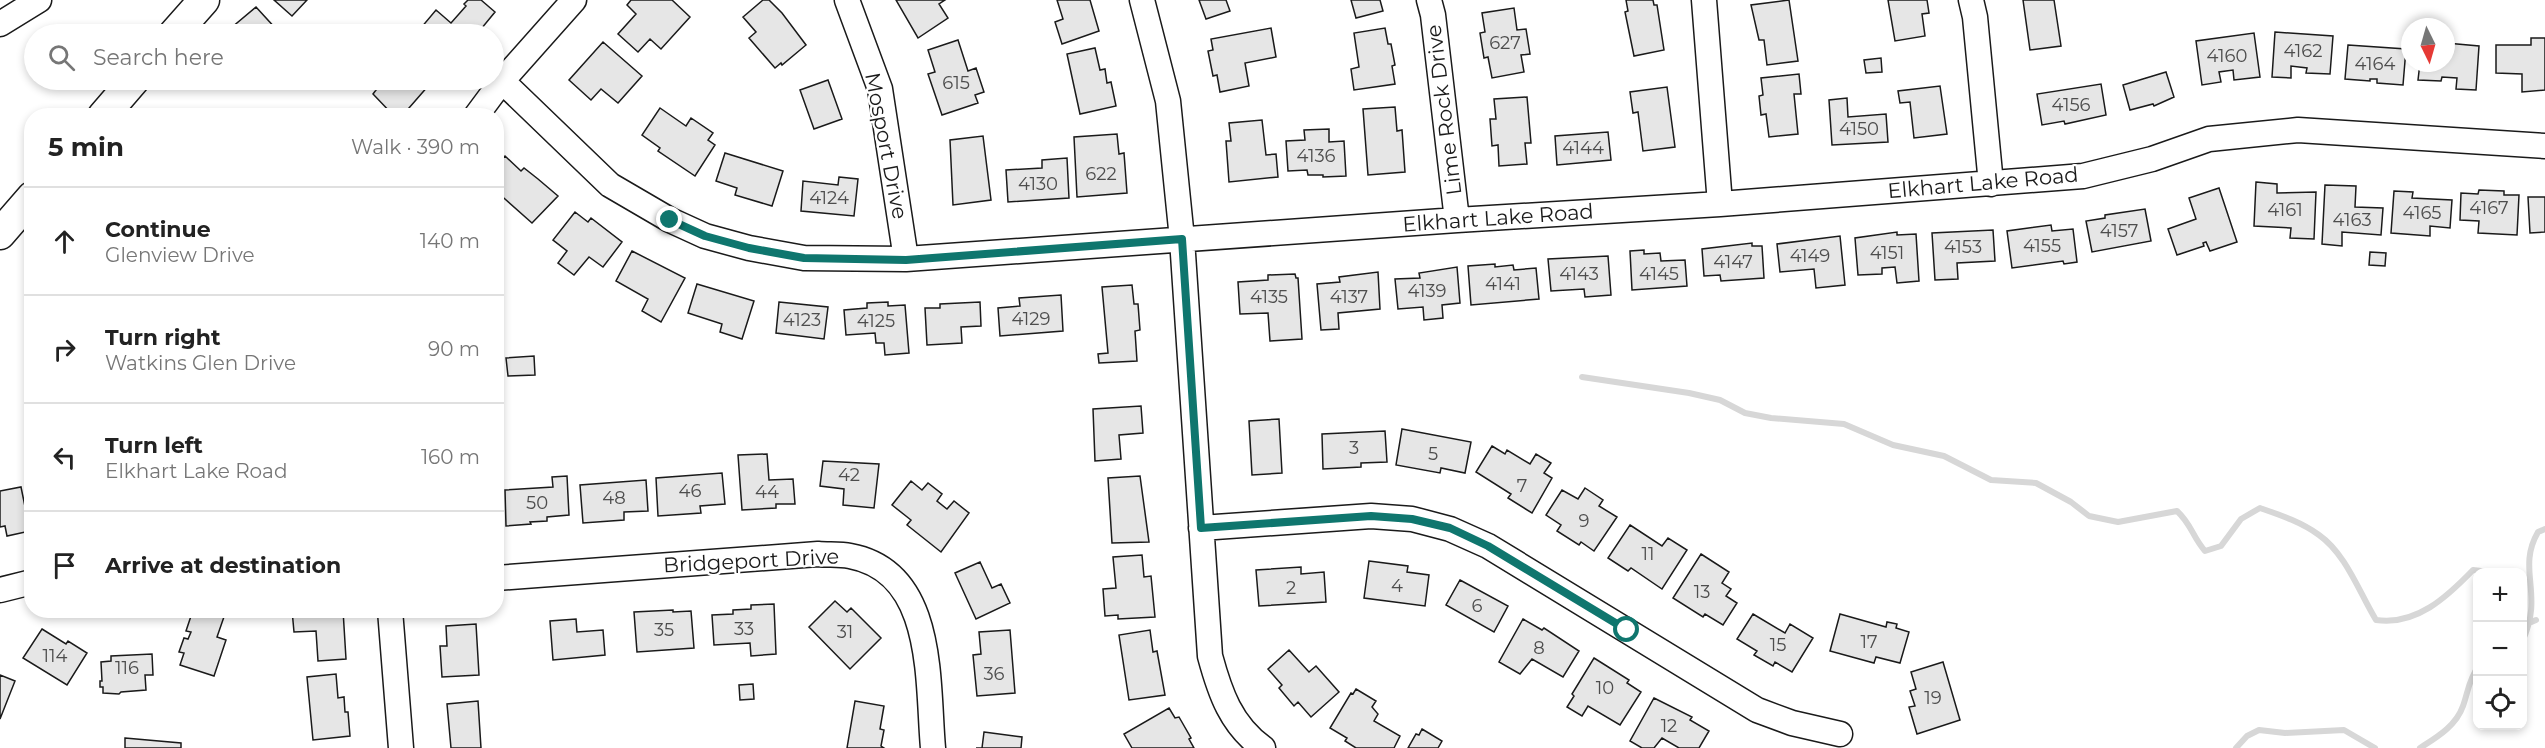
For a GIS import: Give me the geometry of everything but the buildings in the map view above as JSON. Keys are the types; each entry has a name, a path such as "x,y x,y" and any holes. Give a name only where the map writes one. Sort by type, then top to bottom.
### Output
{"main road":[{"path":"183,24 204,0"},
{"path":"110,108 125,90"},
{"path":"0,234 24,206"}],"street":[{"path":"0,24 39,0"},
{"path":"504,79 574,0"},
{"name":"Mosport Drive","path":"847,0 880,89 906,260"},
{"path":"1142,0 1168,101 1182,239 1210,656 1220,692 1231,715 1263,748"},
{"name":"Lime Rock Drive","path":"1428,0 1433,15 1457,220"},
{"path":"1704,0 1720,204"},
{"path":"1971,0 1975,17 1991,183"},
{"name":"Elkhart Lake Road","path":"504,83 610,185 670,220 705,236 749,248 804,258 906,260 1457,220 1720,204 2083,176 2152,159 2209,139 2298,130 2545,146"},
{"path":"482,108 495,90"},
{"path":"1201,528 1371,516 1412,519 1450,528 1488,546 1757,710 1792,723 1840,734"},
{"name":"Bridgeport Drive","path":"504,577 818,554 851,556 874,564 892,575 909,596 919,621 924,646 933,748"},
{"path":"0,590 24,584"},
{"path":"391,618 401,748"}],"waterway":[{"path":"1582,377 1689,393 1720,400 1745,413 1771,418 1844,424 1893,445 1944,456 1991,480 2036,483 2071,502 2089,516 2118,522 2177,511 2205,551 2221,546 2241,519 2260,508 2305,526 2329,543 2351,574 2376,620 2391,621 2417,614 2441,599 2473,570"},
{"path":"2527,628 2531,610 2529,558 2538,532 2545,529"},
{"path":"2527,624 2536,620"},
{"path":"2420,748 2433,740 2456,719 2473,676"},
{"path":"2236,748 2247,736 2259,730 2285,733 2344,730 2375,748"}],"route":[{"path":"670,220 705,236 749,248 804,258 906,260 1182,239 1201,528 1371,516 1412,519 1450,528 1488,546 1627,630"}]}
